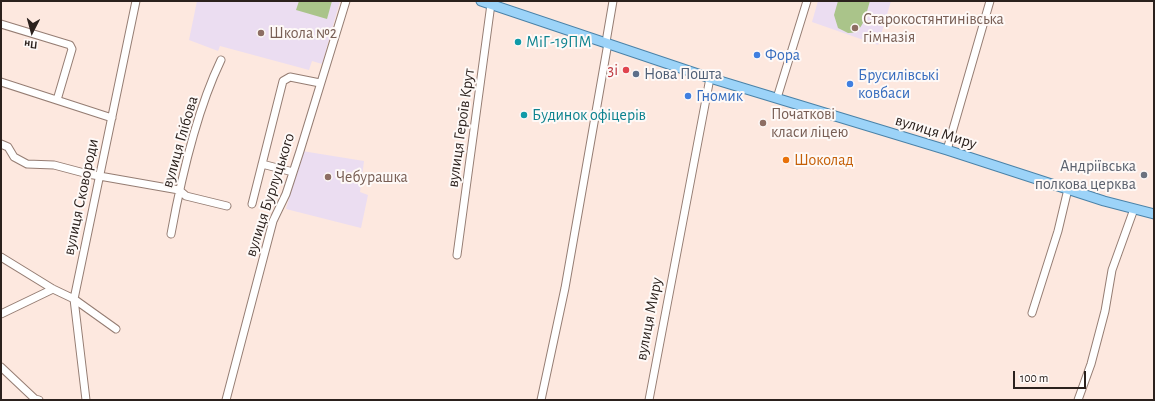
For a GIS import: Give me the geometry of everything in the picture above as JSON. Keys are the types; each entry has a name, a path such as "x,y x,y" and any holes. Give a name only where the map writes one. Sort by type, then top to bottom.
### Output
{"main road":[{"name":"вулиця Миру","path":"481,1 607,42 710,78 947,150 1068,189 1154,214"}],"street":[{"name":"вулиця Сковороди","path":"86,400 74,299 136,1"},
{"name":"вулиця Бурлуцького","path":"226,400 273,221 286,194 346,1"},
{"path":"541,400 565,288 614,1"},
{"path":"777,98 807,1"},
{"path":"947,150 990,1"},
{"name":"вулиця Героїв Крут","path":"457,255 490,4"},
{"path":"1,24 70,45 72,49 56,100"},
{"name":"вулиця Глібова","path":"171,234 179,190 198,122 221,60"},
{"path":"252,204 283,81 290,77 320,84"},
{"name":"вулиця Миру","path":"649,400 710,78"},
{"path":"1,82 112,118"},
{"path":"1,144 8,147 14,157 27,164 54,165 88,174 179,190 186,196 227,206"},
{"path":"262,164 293,172"},
{"path":"1032,313 1058,231 1068,189"},
{"path":"1078,400 1091,364 1106,310 1112,270 1134,209"},
{"path":"1,258 53,289 74,299 116,329"},
{"path":"1,314 5,309 53,289"},
{"path":"1,367 35,399 39,400"}],"shaded area":[{"name":"Школа №2","path":"197,1 340,1 322,64 312,61 309,70 220,46 218,51 189,40"},
{"name":"Старокостянтинівська гімназія","path":"818,1 891,1 878,45 812,22"},
{"name":"Чебурашка","path":"302,151 364,161 360,192 368,195 361,228 286,209"}],"green space":[{"path":"299,1 332,1 327,19 296,10"},
{"path":"838,1 870,1 864,22 858,30 848,33 838,28 834,15"}],"place":[{"name":"Старокостянтинівська гімназія","path":"855,28"},
{"name":"Школа №2","path":"261,33"},
{"name":"МіГ-19ПМ","path":"518,42"},
{"name":"Фора","path":"757,55"},
{"name":"3і","path":"626,70"},
{"name":"Нова Пошта","path":"636,74"},
{"name":"Брусилівські ковбаси","path":"850,84"},
{"name":"Гномик","path":"688,96"},
{"name":"Будинок офіцерів","path":"524,115"},
{"name":"Початкові класи ліцею","path":"763,123"},
{"name":"Шоколад","path":"786,160"},
{"name":"Андріївська полкова церква","path":"1144,175"},
{"name":"Чебурашка","path":"328,177"}]}
